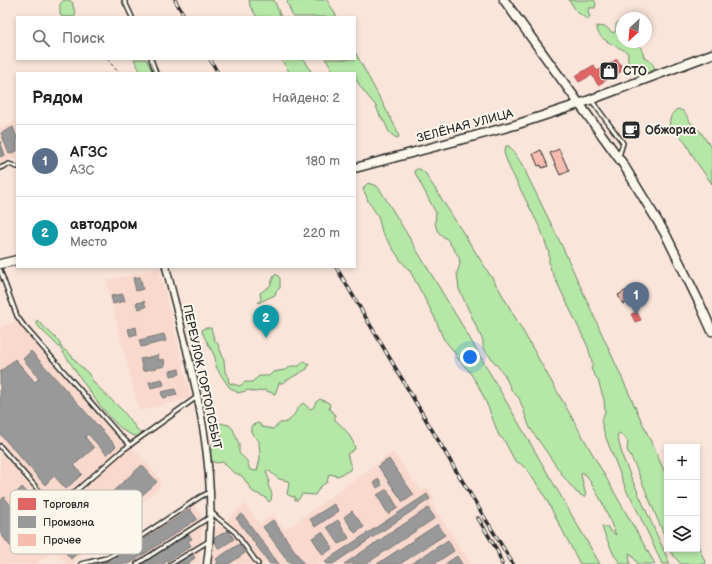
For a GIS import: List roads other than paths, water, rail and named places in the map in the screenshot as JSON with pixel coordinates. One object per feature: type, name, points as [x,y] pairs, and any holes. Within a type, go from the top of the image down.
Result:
[{"type":"street","points":[[504,0],[580,104],[646,201],[666,235],[712,331]]},
{"type":"street","name":"ЗЕЛЁНАЯ УЛИЦА","points":[[356,168],[514,125],[580,104],[712,54]]},
{"type":"street","points":[[0,264],[16,260]]},
{"type":"street","name":"ПЕРЕУЛОК ГОРТОПСБЫТ","points":[[166,268],[197,397],[207,447],[211,514],[207,563]]},
{"type":"lane","points":[[124,0],[132,16]]},
{"type":"lane","points":[[151,60],[156,72]]},
{"type":"lane","points":[[591,100],[623,143],[618,158]]},
{"type":"lane","points":[[0,168],[9,164],[16,166]]},
{"type":"lane","points":[[0,270],[17,316],[24,326],[116,432],[130,445]]},
{"type":"lane","points":[[77,490],[130,445],[197,397]]},
{"type":"lane","points":[[0,446],[38,490]]},
{"type":"lane","points":[[142,536],[210,492]]},
{"type":"lane","points":[[137,564],[211,514],[235,532],[258,564]]},
{"type":"lane","points":[[171,564],[209,541]]},
{"type":"lane","points":[[81,564],[106,558],[114,554]]},
{"type":"railway","points":[[175,0],[184,16]]},
{"type":"railway","points":[[211,60],[217,72]]},
{"type":"railway","points":[[337,268],[513,564]]},
{"type":"railway","points":[[478,518],[497,550],[502,564]]},
{"type":"place","name":"СТО","points":[[609,71]]},
{"type":"place","name":"Обжорка","points":[[631,130]]},
{"type":"place","name":"АГЗС","points":[[636,315]]},
{"type":"place","name":"автодром","points":[[266,338]]}]
